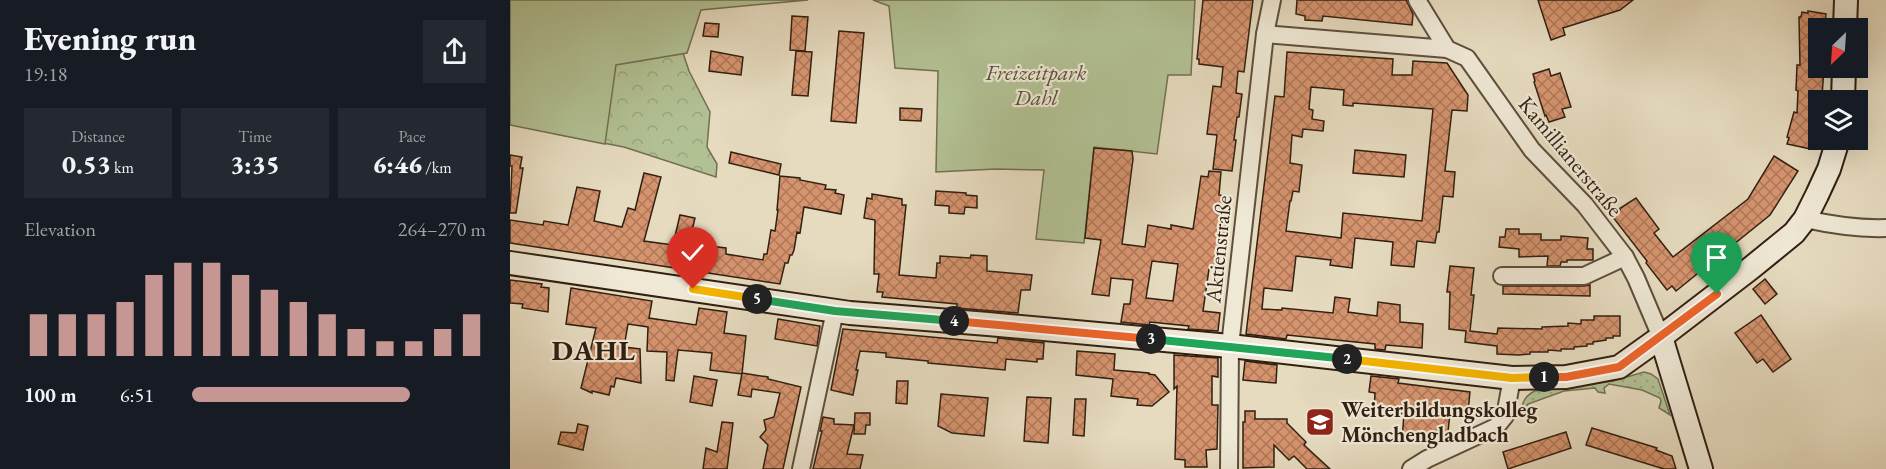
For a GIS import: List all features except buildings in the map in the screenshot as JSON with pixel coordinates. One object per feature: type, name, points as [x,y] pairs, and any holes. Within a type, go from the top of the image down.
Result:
[{"type":"street","name":"Aktienstraße","points":[[1229,469],[1230,346],[1265,34],[1272,0]]},
{"type":"street","name":"Kamillianerstraße","points":[[1417,0],[1447,49],[1467,58],[1532,150],[1585,205],[1625,257],[1661,337]]},
{"type":"street","points":[[1845,18],[1846,0]]},
{"type":"street","points":[[1265,34],[1447,49]]},
{"type":"street","points":[[510,262],[835,311],[1230,346],[1512,378],[1566,377],[1619,367],[1794,233],[1805,219],[1829,169],[1835,150]]},
{"type":"street","points":[[1805,219],[1866,229],[1886,228]]},
{"type":"street","points":[[1502,276],[1584,276],[1625,257]]},
{"type":"street","points":[[801,469],[835,311]]},
{"type":"street","points":[[1661,337],[1701,469]]},
{"type":"street","points":[[1411,469],[1427,459],[1496,427],[1505,416],[1512,378]]},
{"type":"green space","points":[[510,0],[808,0],[701,10],[687,53],[616,65],[605,144],[510,125]]},
{"type":"green space","name":"Freizeitpark Dahl","points":[[873,0],[1195,0],[1191,75],[1168,75],[1157,154],[1094,147],[1084,243],[1036,239],[1044,170],[996,169],[936,172],[938,71],[895,68],[889,6]]},
{"type":"green space","points":[[666,2],[689,71],[710,112],[707,147],[717,164],[716,177],[624,147],[556,134]]},
{"type":"green space","points":[[1644,372],[1658,379],[1670,415],[1659,408],[1660,398],[1642,390],[1609,384],[1604,388],[1605,393],[1598,392],[1595,388],[1564,391],[1528,404],[1526,409],[1521,410],[1525,399],[1535,391],[1613,381]]},
{"type":"place","name":"Weiterbildungskolleg Mönchengladbach","points":[[1320,422]]},
{"type":"district","name":"DAHL","points":[[594,350]]},
{"type":"route","points":[[693,289],[850,313],[1230,346],[1512,378],[1566,377],[1619,367],[1717,294]]}]
